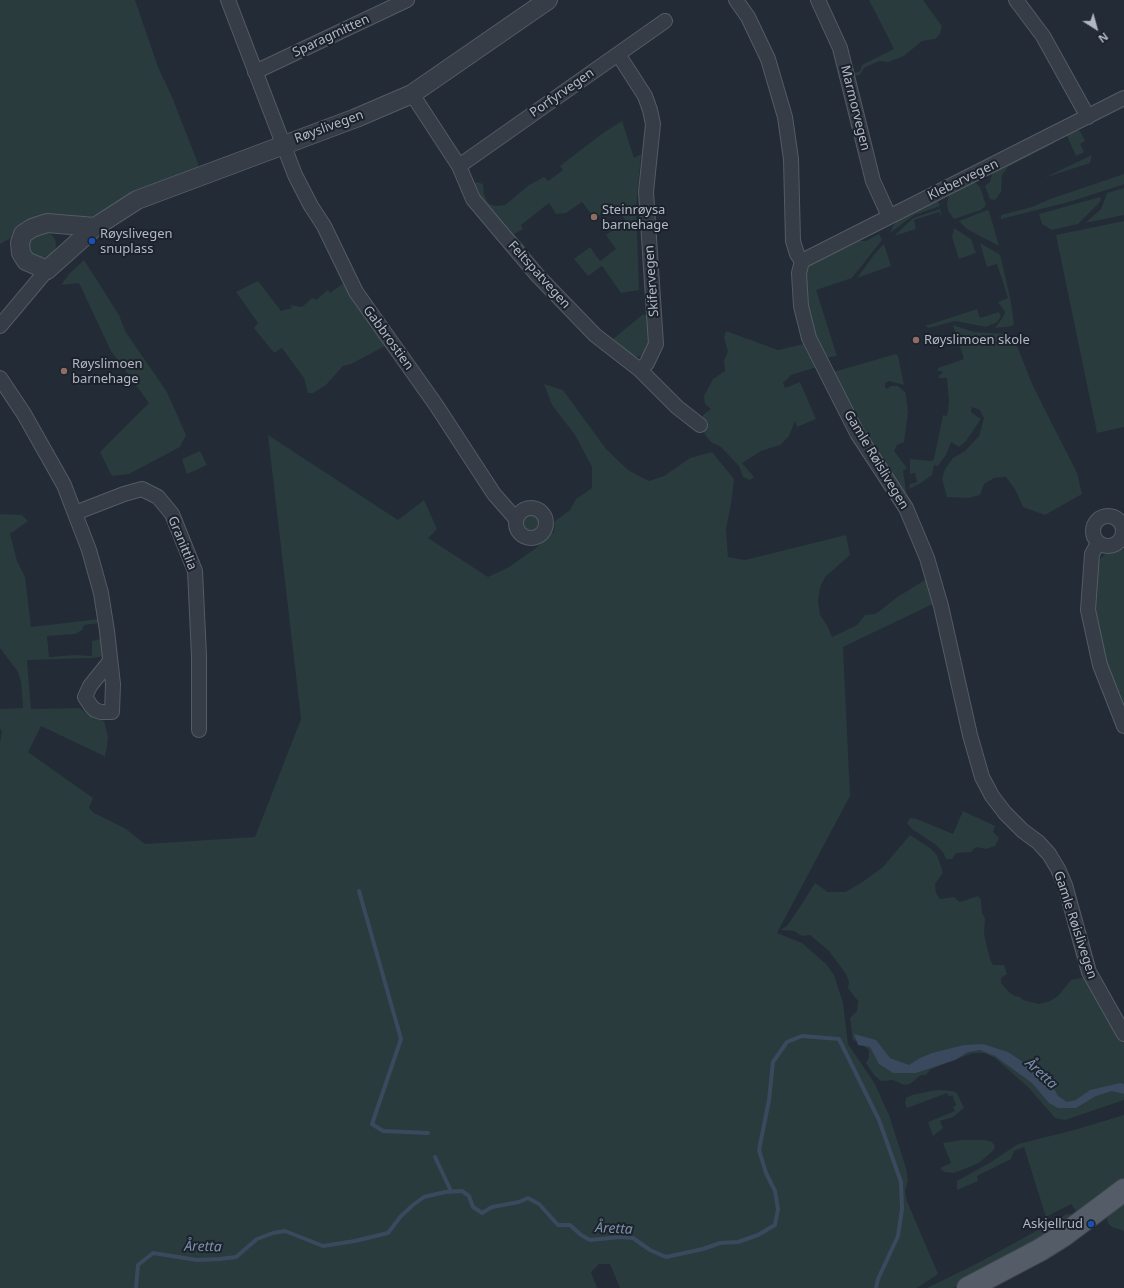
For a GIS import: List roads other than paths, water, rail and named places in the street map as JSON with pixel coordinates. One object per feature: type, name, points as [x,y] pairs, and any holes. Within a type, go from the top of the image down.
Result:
[{"type":"main road","points":[[968,1288],[1040,1250],[1064,1235],[1124,1190]]},
{"type":"street","points":[[228,0],[282,144]]},
{"type":"street","name":"Sparagmitten","points":[[255,72],[407,0]]},
{"type":"street","name":"Røyslivegen","points":[[47,270],[95,227],[137,200],[282,144],[356,118],[412,94],[548,0]]},
{"type":"street","points":[[736,0],[748,17],[766,53],[785,117],[791,159],[793,241],[797,254],[802,261]]},
{"type":"street","name":"Marmorvegen","points":[[818,0],[840,48],[873,180],[889,216]]},
{"type":"street","points":[[1016,0],[1043,36],[1088,117]]},
{"type":"street","name":"Porfyrvegen","points":[[459,166],[666,21]]},
{"type":"street","name":"Skifervegen","points":[[618,54],[644,96],[650,110],[653,124],[646,192],[656,344],[647,363],[640,370]]},
{"type":"street","name":"Feltspatvegen","points":[[412,94],[459,166],[473,199],[538,276],[595,335],[640,370],[677,407],[700,425]]},
{"type":"street","name":"Klebervegen","points":[[802,261],[1124,98]]},
{"type":"street","name":"Gabbrostien","points":[[282,144],[300,186],[324,226],[356,292],[436,405],[494,494],[516,519]]},
{"type":"street","points":[[0,326],[47,270],[26,261],[21,253],[20,244],[23,234],[32,228],[47,224],[95,227]]},
{"type":"street","name":"Gamle Røislivegen","points":[[802,261],[799,273],[801,306],[809,338],[857,433],[906,508],[927,558],[941,606],[970,735],[982,777],[992,796],[1005,813],[1023,831],[1038,842],[1049,854],[1058,869],[1065,885],[1089,972],[1124,1034]]},
{"type":"street","points":[[0,378],[24,414],[59,475],[75,513],[89,550],[101,593],[110,661]]},
{"type":"street","name":"Granittlia","points":[[75,513],[124,494],[142,489],[158,496],[172,514],[195,571],[199,656],[199,730]]},
{"type":"street","points":[[1098,543],[1092,554],[1088,610],[1100,665],[1124,726]]},
{"type":"water","points":[[854,1034],[876,1040],[890,1058],[909,1065],[932,1053],[964,1045],[983,1044],[1008,1052],[1023,1062],[1037,1076],[1051,1084],[1058,1096],[1067,1102],[1076,1100],[1090,1090],[1120,1083],[1124,1084],[1124,1094],[1112,1091],[1096,1096],[1076,1108],[1058,1108],[1049,1103],[1032,1083],[995,1056],[980,1050],[968,1052],[955,1060],[916,1073],[893,1073],[879,1064],[870,1047],[858,1045]]},
{"type":"waterway","points":[[359,891],[401,1039],[372,1124],[383,1131],[428,1133]]},
{"type":"waterway","name":"Åretta","points":[[136,1288],[138,1265],[153,1253],[197,1260],[236,1257],[257,1239],[273,1233],[285,1231],[323,1246],[355,1241],[388,1233],[401,1216],[424,1197],[445,1192],[462,1191],[469,1196],[473,1207],[482,1213],[492,1207],[519,1202],[528,1198],[539,1204],[558,1225],[570,1225],[581,1235],[590,1240],[620,1237],[633,1238],[650,1250],[666,1257],[703,1249],[720,1243],[738,1242],[758,1235],[775,1225],[778,1209],[775,1191],[766,1173],[759,1150],[769,1100],[773,1062],[787,1042],[802,1036],[839,1039],[879,1120],[901,1182],[902,1209],[898,1236],[878,1279],[876,1288]]},
{"type":"waterway","points":[[435,1157],[451,1191]]},
{"type":"place","name":"Steinrøysa barnehage","points":[[594,217]]},
{"type":"place","name":"Røyslivegen snuplass","points":[[92,241]]},
{"type":"place","name":"Røyslimoen skole","points":[[916,340]]},
{"type":"place","name":"Røyslimoen barnehage","points":[[64,371]]},
{"type":"place","name":"Askjellrud","points":[[1091,1224]]}]
